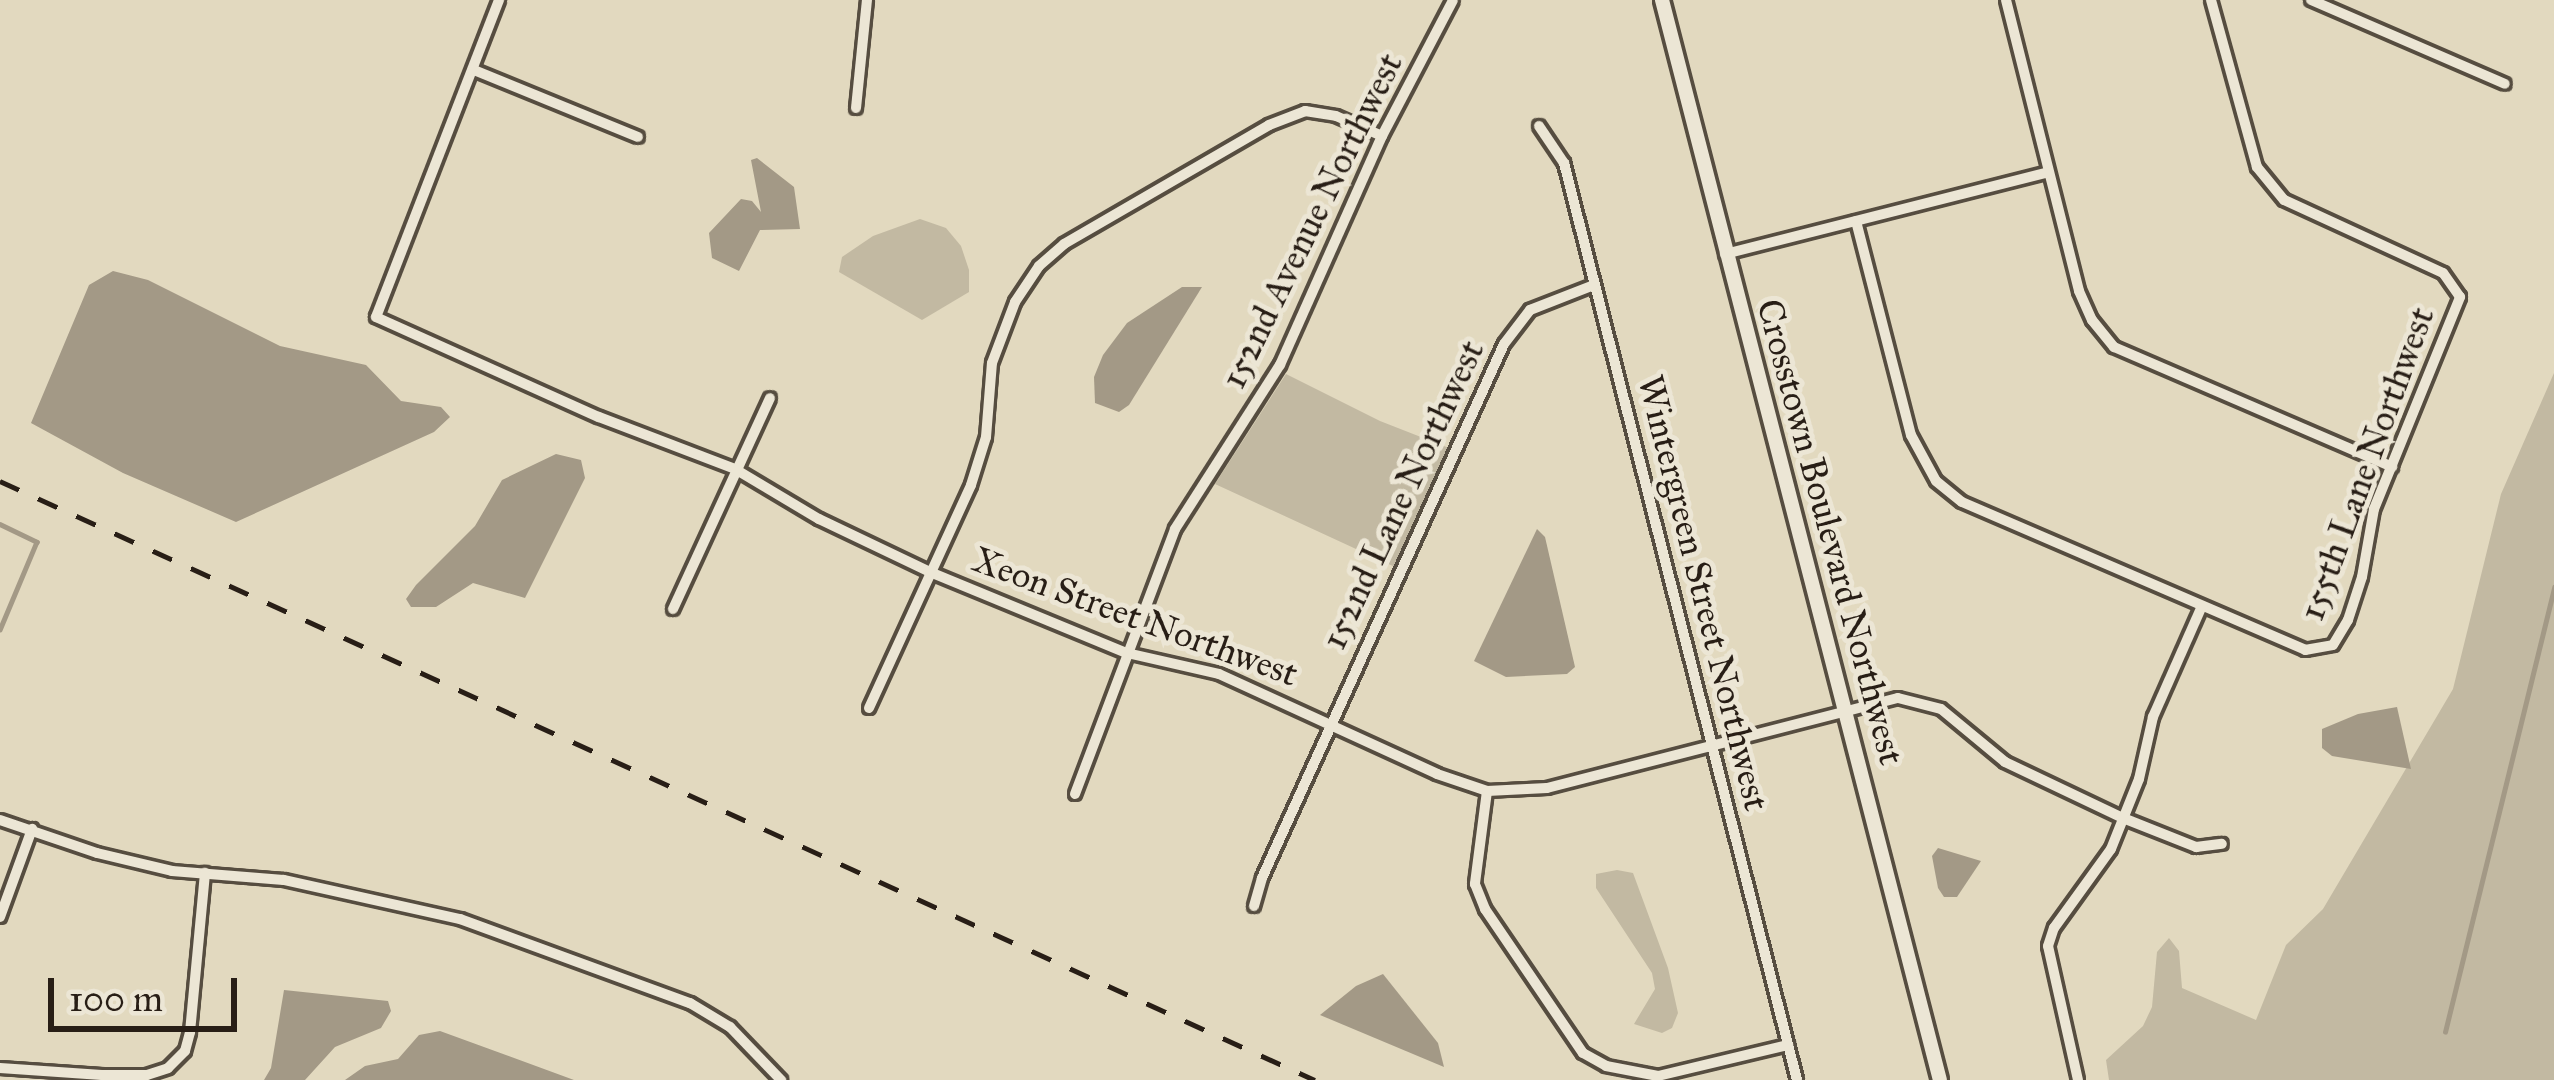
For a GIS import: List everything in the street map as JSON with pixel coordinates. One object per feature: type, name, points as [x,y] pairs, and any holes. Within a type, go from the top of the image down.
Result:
[{"type":"street","points":[[499,0],[474,70],[638,136]]},
{"type":"street","points":[[856,108],[867,0]]},
{"type":"street","name":"152nd Avenue Northwest","points":[[1075,794],[1113,705],[1127,653],[1175,529],[1280,365],[1382,136],[1453,0]]},
{"type":"street","name":"Crosstown Boulevard Northwest","points":[[1662,0],[1940,1080]]},
{"type":"street","points":[[2006,0],[2048,172],[2092,320],[2114,346],[2150,366],[2392,467]]},
{"type":"street","points":[[2212,2],[2228,0]]},
{"type":"street","points":[[2311,0],[2505,84]]},
{"type":"street","name":"155th Lane Northwest","points":[[2202,605],[2306,650],[2325,648],[2348,620],[2374,509],[2459,296],[2443,273],[2323,223],[2284,200],[2266,179],[2239,113],[2212,2]]},
{"type":"street","name":"Xeon Street Northwest","points":[[474,70],[376,317],[599,417],[735,469],[819,519],[930,572],[1127,653],[1219,674],[1486,791],[1531,791],[1710,748],[1883,699],[1924,701],[1955,718],[2005,762],[2196,847],[2222,844]]},
{"type":"street","points":[[869,708],[983,455],[992,363],[1003,332],[1039,266],[1064,244],[1269,125],[1305,111],[1336,116],[1382,136]]},
{"type":"street","name":"Wintergreen Street Northwest","points":[[1539,126],[1564,163],[1797,1080]]},
{"type":"street","points":[[1725,254],[2048,172]]},
{"type":"street","points":[[1856,221],[1911,435],[1936,481],[1962,502],[2202,605],[2152,717],[2139,779],[2099,872],[2054,928],[2048,946],[2078,1080]]},
{"type":"street","name":"152nd Lane Northwest","points":[[1254,906],[1330,726],[1510,334],[1531,310],[1594,285]]},
{"type":"street","points":[[673,609],[770,398]]},
{"type":"street","points":[[1486,791],[1475,884],[1485,909],[1583,1053],[1606,1066],[1658,1076],[1788,1045]]},
{"type":"street","points":[[0,820],[97,853],[356,894],[460,919],[690,1003],[730,1027],[781,1080]]},
{"type":"street","points":[[0,917],[32,829]]},
{"type":"street","points":[[0,1068],[147,1075],[168,1068],[185,1051],[190,1032],[205,873]]},
{"type":"shaded area","points":[[757,158],[794,187],[800,229],[760,230],[739,271],[712,258],[709,233],[741,199],[752,201],[761,212],[751,160]]},
{"type":"shaded area","points":[[920,219],[946,228],[961,246],[969,270],[969,292],[922,320],[839,272],[842,257],[873,236]]},
{"type":"shaded area","points":[[113,271],[148,280],[280,346],[366,365],[401,401],[441,407],[450,417],[434,432],[236,522],[123,473],[31,423],[89,285]]},
{"type":"shaded area","points":[[1182,287],[1202,287],[1129,405],[1119,412],[1095,403],[1094,377],[1103,355],[1127,323]]},
{"type":"shaded area","points":[[2554,373],[2554,1080],[2109,1080],[2106,1060],[2143,1026],[2152,1007],[2157,952],[2169,938],[2179,951],[2182,988],[2256,1020],[2286,945],[2323,909],[2453,689],[2501,494]]},
{"type":"shaded area","points":[[1286,374],[1380,421],[1449,448],[1395,567],[1215,484]]},
{"type":"shaded area","points":[[556,454],[581,460],[585,478],[525,598],[473,583],[436,607],[411,607],[406,599],[416,585],[475,526],[502,480]]},
{"type":"shaded area","points":[[1537,529],[1545,537],[1575,667],[1567,674],[1506,677],[1474,661]]},
{"type":"shaded area","points":[[2397,707],[2411,769],[2332,756],[2322,748],[2322,729],[2358,714]]},
{"type":"shaded area","points":[[1938,848],[1981,861],[1957,897],[1944,897],[1938,888],[1932,856]]},
{"type":"shaded area","points":[[1633,873],[1668,968],[1678,1013],[1672,1028],[1662,1033],[1634,1024],[1655,989],[1652,973],[1596,888],[1596,874]]},
{"type":"shaded area","points":[[1383,974],[1438,1043],[1444,1067],[1320,1015],[1356,986]]},
{"type":"shaded area","points":[[284,990],[388,1001],[391,1011],[381,1028],[335,1047],[305,1080],[264,1080],[271,1068]]},
{"type":"shaded area","points":[[440,1031],[574,1080],[345,1080],[365,1066],[398,1059],[419,1035]]},
{"type":"waterway","points":[[0,524],[37,542],[0,630]]},
{"type":"waterway","points":[[2445,1032],[2554,587]]},
{"type":"railway","points":[[0,481],[1315,1080]]}]
